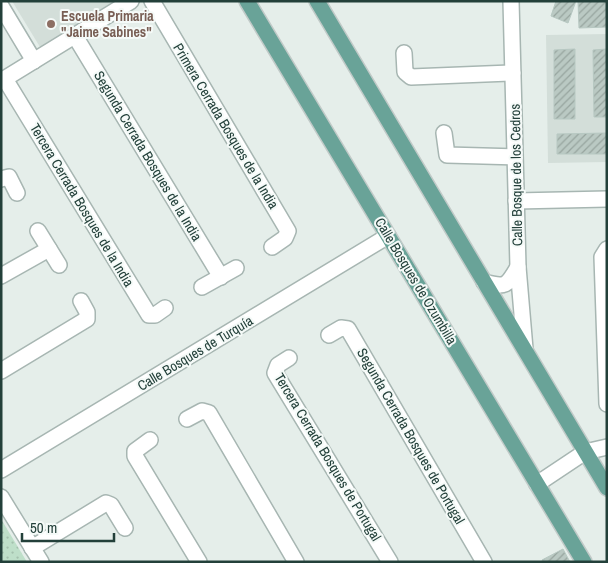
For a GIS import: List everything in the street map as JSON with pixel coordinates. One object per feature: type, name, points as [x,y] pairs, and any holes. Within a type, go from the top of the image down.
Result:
[{"type":"main road","name":"Calle Bosques de Ozumbilla","points":[[246,1],[584,562]]},
{"type":"main road","points":[[317,1],[484,282],[526,349],[607,488]]},
{"type":"street","points":[[3,80],[132,1]]},
{"type":"street","name":"Primera Cerrada Bosques de la India","points":[[152,1],[288,230],[285,238],[272,247]]},
{"type":"street","name":"Calle Bosque de los Cedros","points":[[511,1],[518,268],[526,349]]},
{"type":"street","points":[[1,6],[34,61]]},
{"type":"street","name":"Segunda Cerrada Bosques de la India","points":[[74,36],[221,277]]},
{"type":"street","points":[[404,52],[404,72],[411,77],[513,73]]},
{"type":"street","name":"Tercera Cerrada Bosques de la India","points":[[3,80],[149,315],[154,315],[165,308]]},
{"type":"street","points":[[444,133],[448,155],[515,157]]},
{"type":"street","points":[[1,179],[9,177],[17,194]]},
{"type":"street","points":[[516,202],[607,199]]},
{"type":"street","points":[[38,231],[59,266]]},
{"type":"street","name":"Calle Bosques de Turquía","points":[[1,470],[388,236]]},
{"type":"street","points":[[1,276],[49,248]]},
{"type":"street","points":[[607,249],[602,257],[607,404]]},
{"type":"street","points":[[202,287],[236,268]]},
{"type":"street","points":[[484,282],[500,286],[505,285],[518,268]]},
{"type":"street","points":[[1,371],[87,319],[88,312],[81,301]]},
{"type":"street","name":"Segunda Cerrada Bosques de Portugal","points":[[329,335],[341,328],[348,329],[484,562]]},
{"type":"street","name":"Tercera Cerrada Bosques de Portugal","points":[[289,358],[278,364],[275,373],[390,562]]},
{"type":"street","points":[[187,419],[202,411],[209,413],[296,562]]},
{"type":"street","points":[[150,440],[135,451],[135,456],[199,562]]},
{"type":"street","points":[[537,484],[585,452],[607,447]]},
{"type":"street","points":[[1,497],[40,562]]},
{"type":"street","points":[[32,548],[106,503],[111,505],[125,528]]},
{"type":"shaded area","name":"Escuela Primaria \"Jaime Sabines\"","points":[[12,1],[114,1],[40,47]]},
{"type":"shaded area","points":[[607,34],[607,162],[548,163],[546,35]]},
{"type":"green space","points":[[1,519],[27,562],[1,562]]},
{"type":"building","points":[[556,1],[576,1],[568,23],[551,16]]},
{"type":"building","points":[[578,1],[607,1],[607,27],[579,28]]},
{"type":"building","points":[[575,49],[575,119],[554,119],[554,50]]},
{"type":"building","points":[[607,49],[607,117],[594,117],[593,50]]},
{"type":"building","points":[[607,133],[607,154],[557,154],[557,134]]},
{"type":"building","points":[[563,549],[570,562],[543,562],[542,560]]},
{"type":"place","name":"Escuela Primaria \"Jaime Sabines\"","points":[[51,24]]}]
